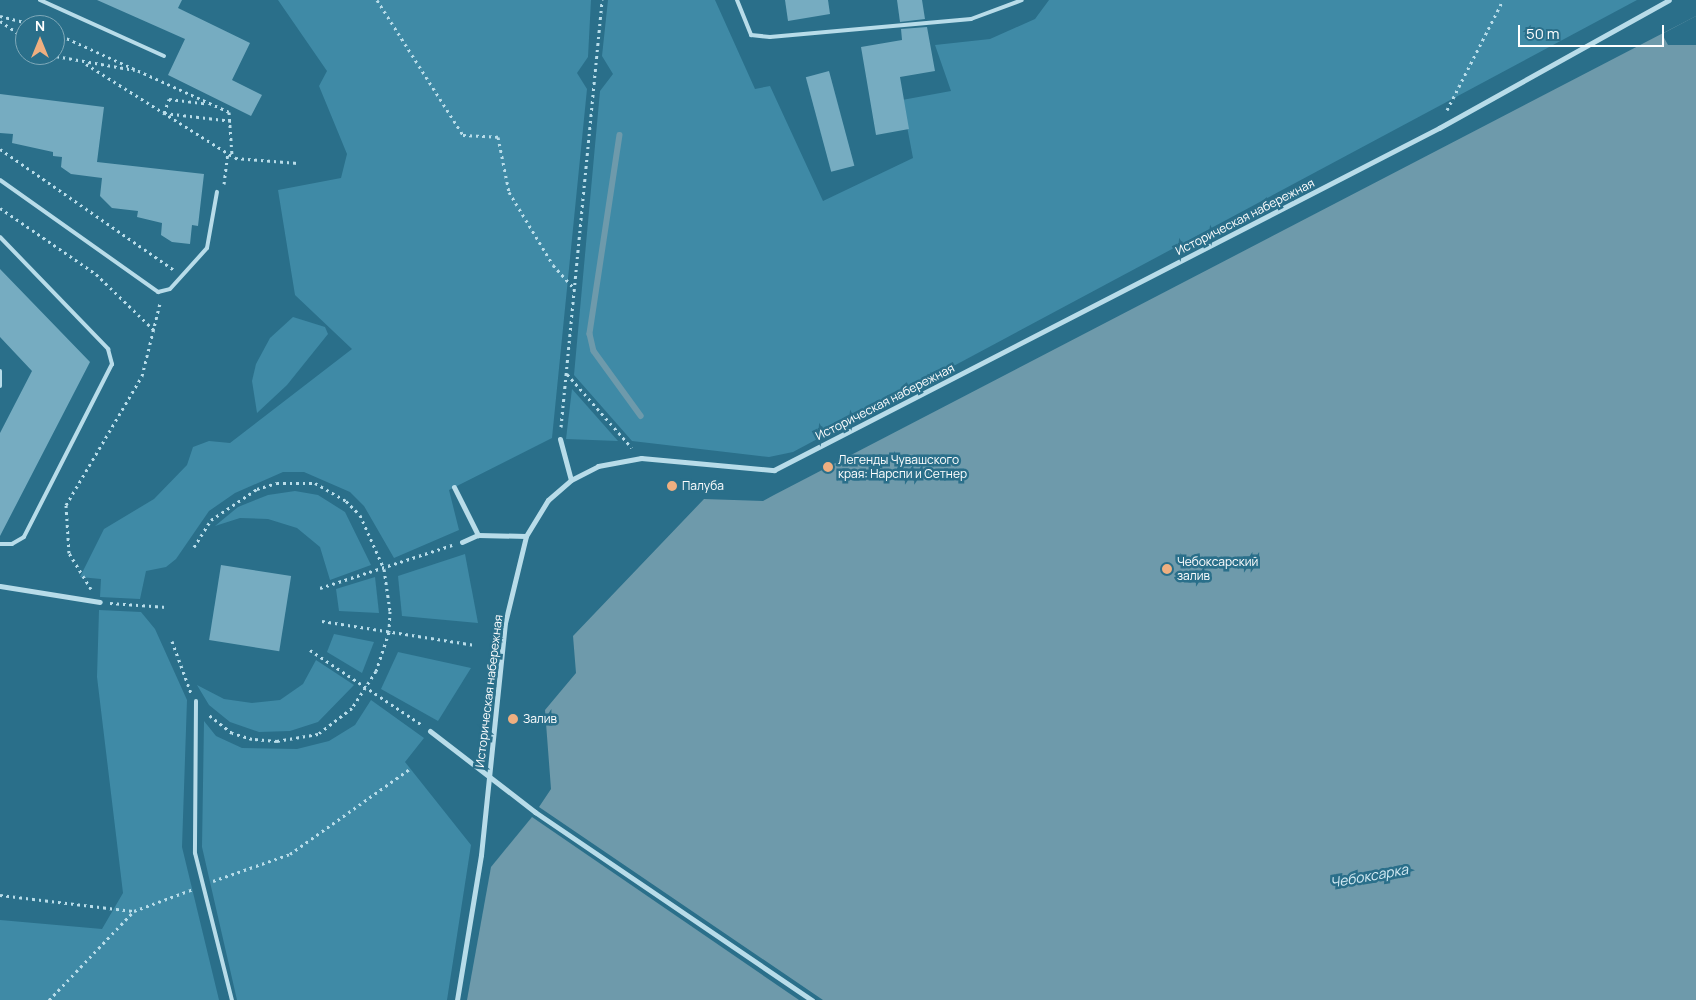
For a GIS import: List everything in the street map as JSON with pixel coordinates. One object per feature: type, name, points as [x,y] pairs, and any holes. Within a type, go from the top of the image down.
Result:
[{"type":"street","name":"Историческая набережная","points":[[457,1000],[489,774],[505,623],[526,536],[548,500],[571,480],[598,466],[641,458],[774,470],[1439,128],[1669,0]]},
{"type":"street","points":[[560,439],[571,480]]},
{"type":"street","points":[[454,488],[478,535]]},
{"type":"street","points":[[462,542],[478,535],[526,536]]},
{"type":"street","points":[[0,586],[100,602]]},
{"type":"street","points":[[430,731],[489,774],[535,812],[812,1000]]},
{"type":"lane","points":[[40,0],[164,56]]},
{"type":"lane","points":[[737,0],[751,35],[770,37],[971,19],[1022,0]]},
{"type":"lane","points":[[0,180],[149,288],[162,292],[182,276],[210,241],[217,192]]},
{"type":"lane","points":[[0,237],[108,349],[112,364],[24,537],[12,544],[0,544]]},
{"type":"lane","points":[[0,371],[0,386]]},
{"type":"lane","points":[[196,701],[192,824],[203,884],[232,1000]]},
{"type":"path","points":[[377,0],[427,73],[454,124],[463,134],[498,138],[509,192],[553,265],[574,288]]},
{"type":"path","points":[[560,439],[602,0]]},
{"type":"path","points":[[1439,128],[1477,44],[1502,0]]},
{"type":"path","points":[[0,16],[15,20]]},
{"type":"path","points":[[0,21],[15,31]]},
{"type":"path","points":[[65,38],[229,112],[233,121],[232,156]]},
{"type":"path","points":[[65,59],[86,64],[138,71]]},
{"type":"path","points":[[86,64],[232,156],[298,163]]},
{"type":"path","points":[[162,113],[169,99],[213,104]]},
{"type":"path","points":[[162,113],[233,121]]},
{"type":"path","points":[[0,149],[182,276]]},
{"type":"path","points":[[224,187],[228,152]]},
{"type":"path","points":[[0,208],[96,274],[155,331]]},
{"type":"path","points":[[162,292],[155,331],[142,376],[66,505],[69,553],[100,602],[166,607]]},
{"type":"path","points":[[566,373],[641,458]]},
{"type":"path","points":[[172,641],[182,677],[196,701],[232,733],[252,739],[292,740],[336,723],[367,687],[389,632],[384,570],[374,541],[353,508],[331,490],[300,481],[257,489],[230,503],[211,520],[194,547]]},
{"type":"path","points":[[320,588],[384,570],[462,542]]},
{"type":"path","points":[[322,621],[475,645]]},
{"type":"path","points":[[310,650],[430,731]]},
{"type":"path","points":[[49,1000],[134,911],[203,884],[290,854],[411,768]]},
{"type":"path","points":[[0,895],[134,911]]},
{"type":"shaded area","points":[[278,0],[591,0],[588,57],[577,73],[587,89],[552,438],[449,490],[459,530],[394,558],[364,506],[350,492],[304,472],[283,472],[235,493],[209,511],[176,559],[166,567],[146,571],[140,599],[100,597],[101,579],[80,577],[104,529],[154,499],[187,465],[193,447],[209,441],[230,443],[352,349],[295,295],[278,190],[341,178],[347,154],[319,86],[327,71]]},
{"type":"shaded area","points":[[608,0],[715,0],[755,89],[770,86],[823,201],[913,158],[902,100],[951,91],[935,45],[990,39],[1035,19],[1049,0],[1637,0],[793,452],[769,457],[632,441],[574,375],[600,91],[613,74],[602,56]]},
{"type":"shaded area","points":[[293,317],[325,327],[328,334],[287,385],[257,413],[252,381],[256,364],[270,338]]},
{"type":"shaded area","points":[[572,389],[618,441],[566,439]]},
{"type":"shaded area","points":[[295,491],[318,495],[345,512],[371,565],[330,580],[320,547],[297,528],[268,519],[240,518],[215,526],[238,507],[268,495]]},
{"type":"shaded area","points":[[465,554],[478,623],[402,616],[398,576]]},
{"type":"shaded area","points":[[375,577],[379,613],[339,611],[336,589]]},
{"type":"shaded area","points":[[99,610],[141,612],[155,629],[187,700],[182,847],[219,1000],[0,1000],[0,920],[102,929],[123,893],[97,677]]},
{"type":"shaded area","points":[[334,634],[374,642],[362,673],[327,652]]},
{"type":"shaded area","points":[[398,652],[471,668],[438,721],[381,689]]},
{"type":"shaded area","points":[[316,660],[354,685],[318,722],[290,731],[259,732],[230,722],[209,705],[197,685],[224,699],[252,703],[280,700],[303,684]]},
{"type":"shaded area","points":[[371,700],[424,738],[405,762],[471,845],[447,1000],[237,1000],[202,847],[204,721],[216,736],[242,748],[297,749],[329,741],[355,725]]},
{"type":"water","name":"Чебоксарский залив","points":[[1696,16],[1696,1000],[823,1000],[539,807],[551,789],[545,710],[576,673],[573,636],[704,499],[763,501]]},
{"type":"water","points":[[532,817],[799,1000],[467,1000],[491,867]]},
{"type":"pier","points":[[1696,16],[1696,45],[1668,45],[1662,34]]},
{"type":"building","points":[[97,0],[182,0],[178,8],[250,43],[232,80],[262,95],[251,116],[168,75],[185,39]]},
{"type":"building","points":[[785,0],[828,0],[830,14],[788,21]]},
{"type":"building","points":[[897,0],[922,0],[925,19],[900,22]]},
{"type":"building","points":[[927,27],[935,71],[900,77],[909,129],[876,135],[861,47],[902,40],[901,29]]},
{"type":"building","points":[[829,71],[854,166],[831,172],[806,77]]},
{"type":"building","points":[[0,94],[104,107],[97,162],[204,174],[198,226],[192,225],[190,244],[172,242],[161,235],[162,223],[137,217],[138,211],[112,208],[100,196],[102,178],[71,174],[61,167],[62,157],[53,156],[53,152],[12,143],[13,134],[0,133]]},
{"type":"building","points":[[0,269],[90,362],[0,536],[0,433],[32,371],[0,337]]},
{"type":"building","points":[[221,565],[291,576],[279,651],[209,640]]},
{"type":"waterway","points":[[620,135],[590,334],[594,351],[641,416]]},
{"type":"place","name":"Легенды Чувашского края: Нарспи и Сетнер","points":[[828,467]]},
{"type":"place","name":"Палуба","points":[[672,486]]},
{"type":"place","name":"Чебоксарский залив","points":[[1167,569]]},
{"type":"place","name":"Залив","points":[[513,719]]},
{"type":"water label","name":"Чебоксарка","points":[[1369,876]]}]
